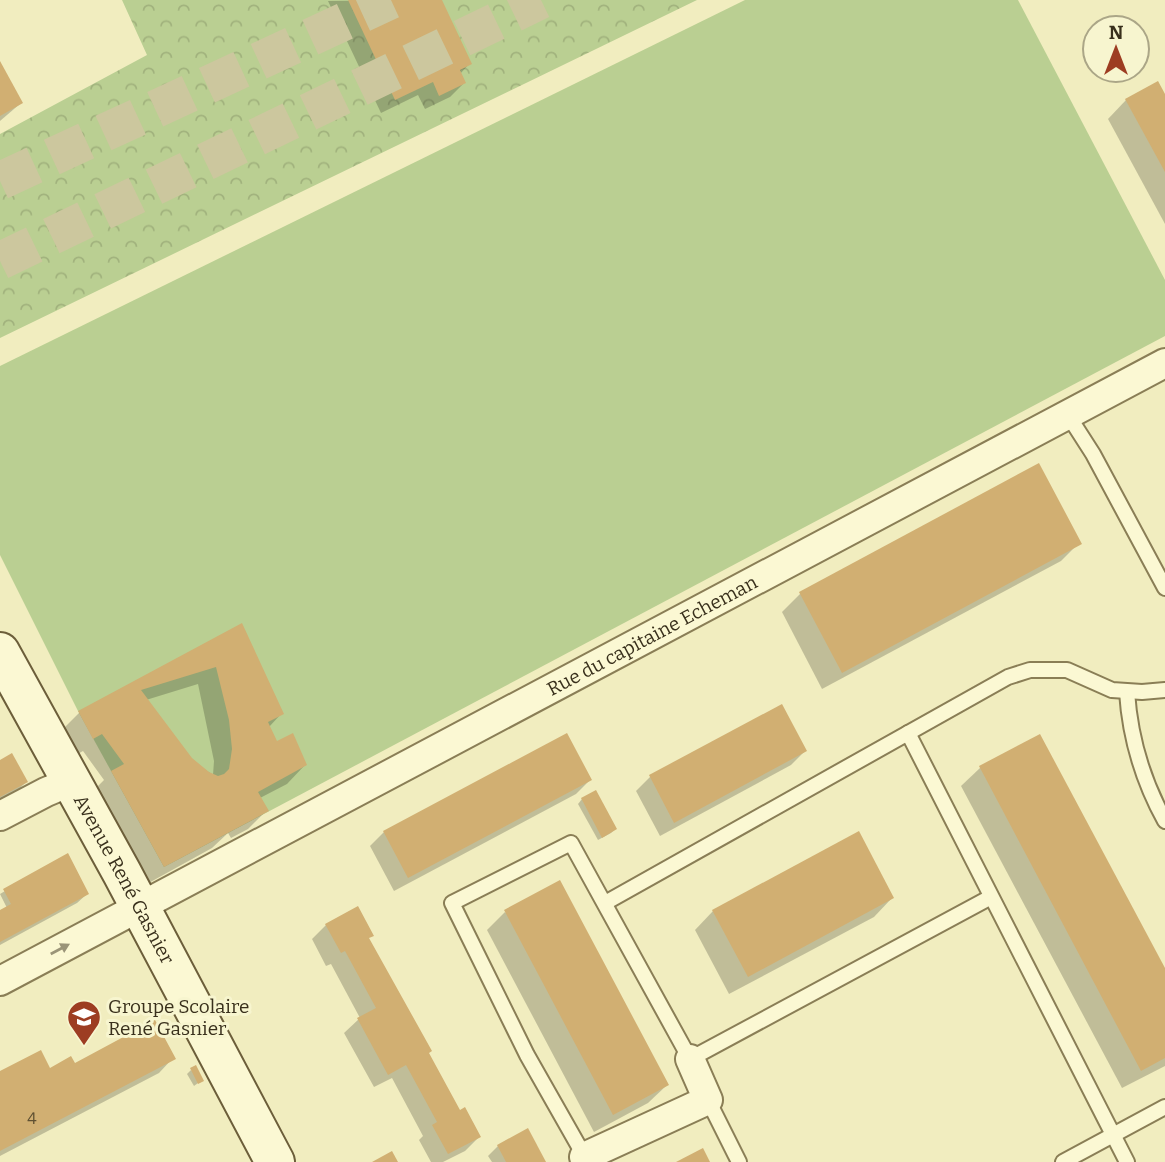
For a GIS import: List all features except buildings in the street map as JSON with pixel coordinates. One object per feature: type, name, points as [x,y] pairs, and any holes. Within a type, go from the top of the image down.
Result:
[{"type":"main road","name":"Avenue René Gasnier","points":[[0,652],[140,906],[275,1162]]},
{"type":"street","name":"Rue du capitaine Echeman","points":[[0,981],[1165,363]]},
{"type":"street","name":"Avenue René Gasnier","points":[[0,816],[72,781]]},
{"type":"street","points":[[586,1159],[708,1100],[690,1059]]},
{"type":"lane","points":[[1068,415],[1093,454],[1165,588]]},
{"type":"lane","points":[[605,903],[1008,677],[1030,670],[1067,670],[1112,690],[1165,690]]},
{"type":"lane","points":[[1128,692],[1129,722],[1141,766],[1152,797],[1165,821]]},
{"type":"lane","points":[[908,733],[1127,1162]]},
{"type":"lane","points":[[586,1159],[527,1055],[452,903],[571,843],[690,1059],[991,897]]},
{"type":"lane","points":[[708,1100],[739,1162]]},
{"type":"lane","points":[[1062,1162],[1165,1107]]},
{"type":"green space","points":[[122,0],[697,0],[0,338],[0,134],[147,55]]},
{"type":"green space","points":[[745,0],[1018,0],[1165,280],[1165,336],[164,867],[78,711],[0,555],[0,366]]},
{"type":"tunnel","points":[[0,181],[391,0]]},
{"type":"tunnel","points":[[0,261],[541,0]]},
{"type":"place","name":"Groupe Scolaire René Gasnier","points":[[84,1047]]}]
